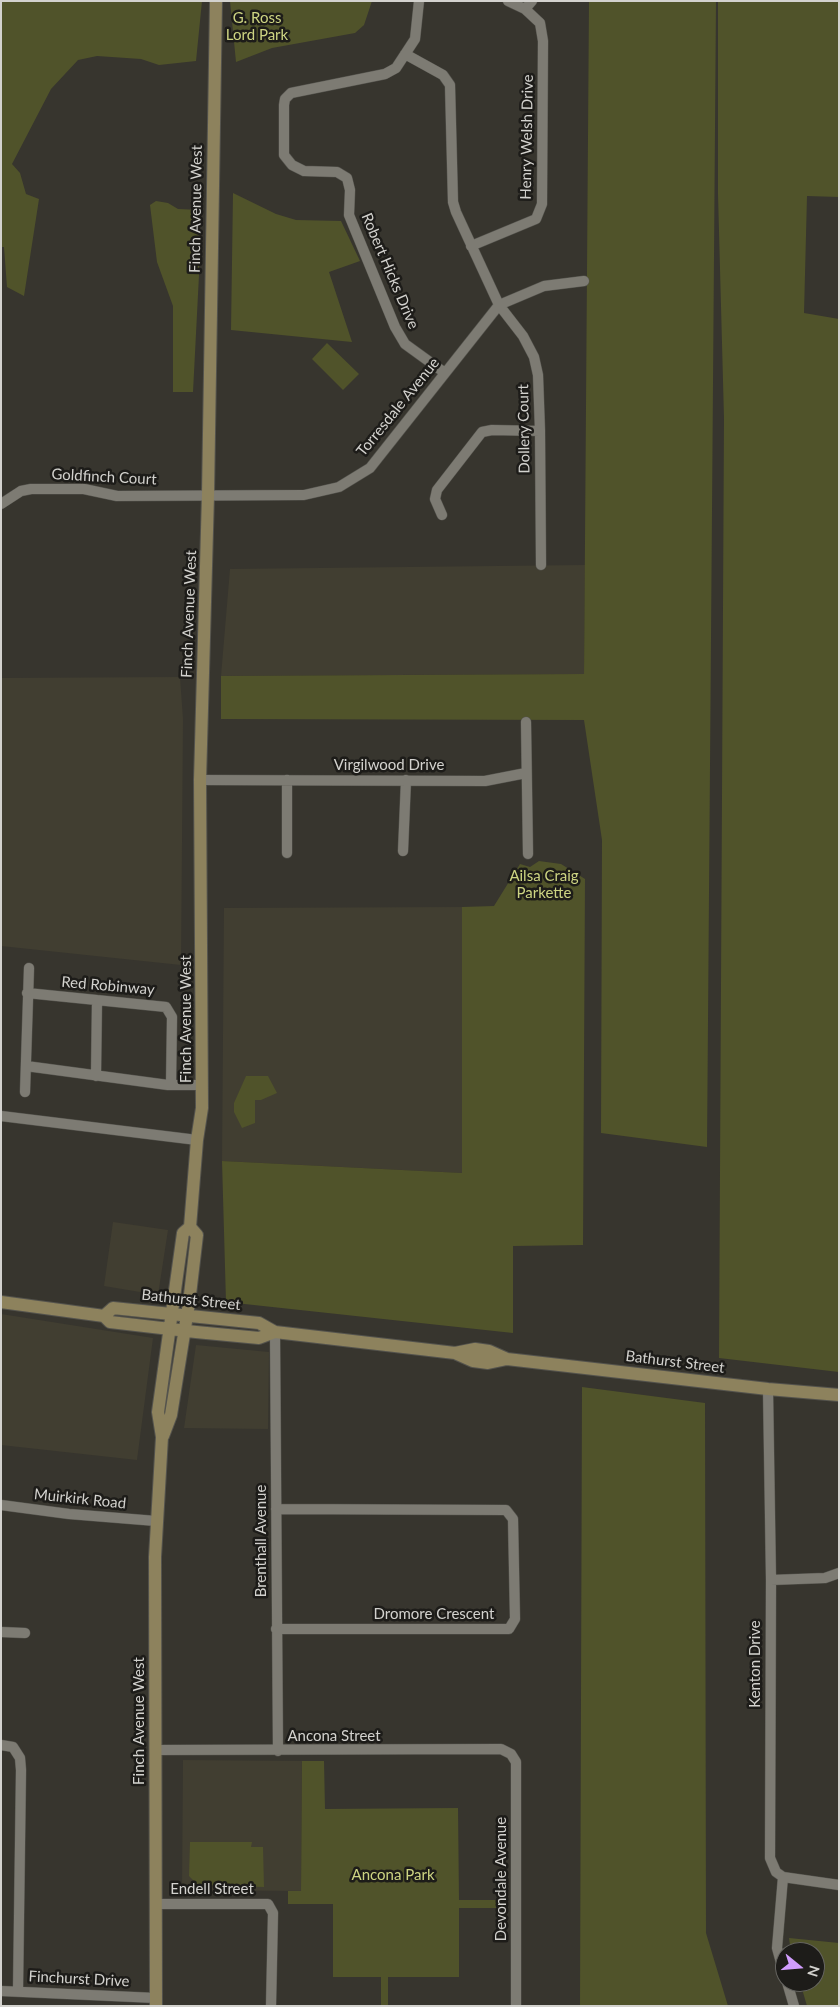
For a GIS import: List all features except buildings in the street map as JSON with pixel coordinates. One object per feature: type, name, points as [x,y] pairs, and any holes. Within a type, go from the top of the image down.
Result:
[{"type":"main road","name":"Finch Avenue West","points":[[156,2002],[156,1521],[162,1437],[158,1412],[183,1233],[190,1227],[197,1140],[202,1108],[200,780],[208,495],[216,1]]},
{"type":"main road","name":"Finch Avenue West","points":[[162,1437],[171,1415],[197,1235],[190,1227]]},
{"type":"main road","name":"Bathurst Street","points":[[1,1302],[104,1316],[110,1322],[183,1331],[259,1338],[275,1332]]},
{"type":"main road","name":"Bathurst Street","points":[[104,1316],[113,1308],[171,1314],[259,1324],[275,1332],[455,1352],[475,1349],[485,1350],[507,1359],[768,1389],[839,1395]]},
{"type":"street","name":"Robert Hicks Drive","points":[[419,1],[415,38],[396,68],[385,74],[291,92],[285,99],[284,105],[284,155],[292,165],[304,171],[337,172],[347,178],[350,190],[349,215],[395,327],[405,344],[445,373]]},
{"type":"street","name":"Henry Welsh Drive","points":[[471,246],[536,219],[542,204],[542,41],[540,24],[528,5],[508,1]]},
{"type":"street","name":"Dollery Court","points":[[405,54],[443,75],[450,84],[453,202],[471,246],[499,305],[523,336],[534,357],[538,374],[540,431],[541,565]]},
{"type":"street","name":"Torresdale Avenue","points":[[208,495],[304,495],[339,486],[370,468],[499,305],[544,286],[584,281]]},
{"type":"street","points":[[442,515],[435,499],[436,490],[482,432],[492,430],[540,431]]},
{"type":"street","name":"Goldfinch Court","points":[[1,504],[20,491],[31,489],[84,489],[112,496],[208,495]]},
{"type":"street","points":[[526,722],[528,854]]},
{"type":"street","name":"Virgilwood Drive","points":[[200,780],[485,781],[526,773]]},
{"type":"street","points":[[287,780],[287,853]]},
{"type":"street","points":[[403,851],[406,780]]},
{"type":"street","points":[[25,1092],[29,968]]},
{"type":"street","name":"Red Robinway","points":[[27,993],[163,1006],[170,1010],[172,1017],[170,1085]]},
{"type":"street","points":[[96,1076],[97,1000]]},
{"type":"street","points":[[26,1066],[170,1085],[202,1085]]},
{"type":"street","points":[[1,1116],[197,1140]]},
{"type":"street","name":"Brenthall Avenue","points":[[275,1332],[278,1751]]},
{"type":"street","name":"Kenton Drive","points":[[768,1389],[771,1580],[770,1858],[776,1872],[783,1877]]},
{"type":"street","name":"Muirkirk Road","points":[[1,1506],[156,1521]]},
{"type":"street","name":"Dromore Crescent","points":[[276,1509],[506,1510],[513,1519],[515,1619],[509,1629],[276,1629]]},
{"type":"street","points":[[771,1580],[825,1578],[839,1574]]},
{"type":"street","points":[[1,1632],[26,1632]]},
{"type":"street","points":[[1,1745],[13,1747],[20,1758],[21,1770],[18,1992]]},
{"type":"street","name":"Ancona Street","points":[[155,1750],[501,1750],[511,1754]]},
{"type":"street","name":"Devondale Avenue","points":[[511,1754],[516,1762],[516,2006]]},
{"type":"street","points":[[778,1942],[783,1877],[839,1885]]},
{"type":"street","name":"Endell Street","points":[[156,1904],[268,1904],[273,1913],[271,2006]]},
{"type":"street","name":"Finchurst Drive","points":[[1,1991],[156,2002]]},
{"type":"street","points":[[790,1992],[794,2006]]},
{"type":"shaded area","points":[[585,565],[584,674],[221,676],[230,569]]},
{"type":"shaded area","points":[[180,677],[183,719],[181,965],[1,946],[1,678]]},
{"type":"shaded area","points":[[462,907],[462,1173],[222,1161],[224,908]]},
{"type":"shaded area","points":[[113,1222],[168,1230],[158,1295],[104,1286]]},
{"type":"shaded area","points":[[1,1314],[153,1338],[137,1460],[1,1445]]},
{"type":"shaded area","points":[[196,1345],[269,1352],[268,1429],[184,1428]]},
{"type":"shaded area","points":[[183,1760],[302,1761],[301,1891],[182,1890]]},
{"type":"green space","points":[[1,1],[202,1],[196,61],[159,65],[141,59],[97,56],[78,60],[51,89],[12,164],[20,173],[26,194],[39,199],[24,296],[7,287],[4,247],[1,247]]},
{"type":"green space","name":"G. Ross Lord Park","points":[[230,1],[372,1],[364,25],[355,33],[272,48],[236,62]]},
{"type":"green space","points":[[589,1],[716,1],[707,1147],[601,1133],[602,840],[584,720],[221,719],[221,676],[584,674]]},
{"type":"green space","points":[[718,1],[839,1],[839,197],[807,196],[804,313],[839,319],[839,1372],[719,1358],[724,418],[718,194]]},
{"type":"green space","points":[[233,193],[276,214],[296,220],[341,221],[360,261],[329,272],[352,342],[231,330]]},
{"type":"green space","points":[[156,201],[168,203],[178,209],[200,210],[193,392],[173,392],[173,306],[157,262],[150,205]]},
{"type":"green space","points":[[327,343],[359,374],[343,390],[312,359]]},
{"type":"green space","name":"Ailsa Craig Parkette","points":[[539,861],[561,864],[585,879],[583,1245],[513,1246],[513,1333],[226,1302],[222,1161],[462,1173],[462,907],[494,906],[520,864],[530,867]]},
{"type":"green space","points":[[246,1076],[268,1076],[277,1093],[261,1100],[255,1100],[255,1123],[242,1128],[234,1112],[234,1103]]},
{"type":"green space","points":[[582,1387],[705,1403],[706,1933],[728,2006],[580,2006]]},
{"type":"green space","name":"Ancona Park","points":[[302,1761],[324,1761],[325,1809],[458,1808],[459,1900],[506,1900],[506,1908],[459,1908],[459,1977],[388,1977],[388,2006],[381,2006],[381,1977],[333,1977],[333,1904],[288,1904],[288,1891],[301,1891]]},
{"type":"green space","points":[[190,1842],[252,1842],[251,1847],[263,1847],[264,1887],[198,1885],[189,1876]]},
{"type":"green space","points":[[789,1938],[839,1943],[839,2006],[807,2006],[803,1992],[825,1992],[825,1942],[790,1942]]}]
